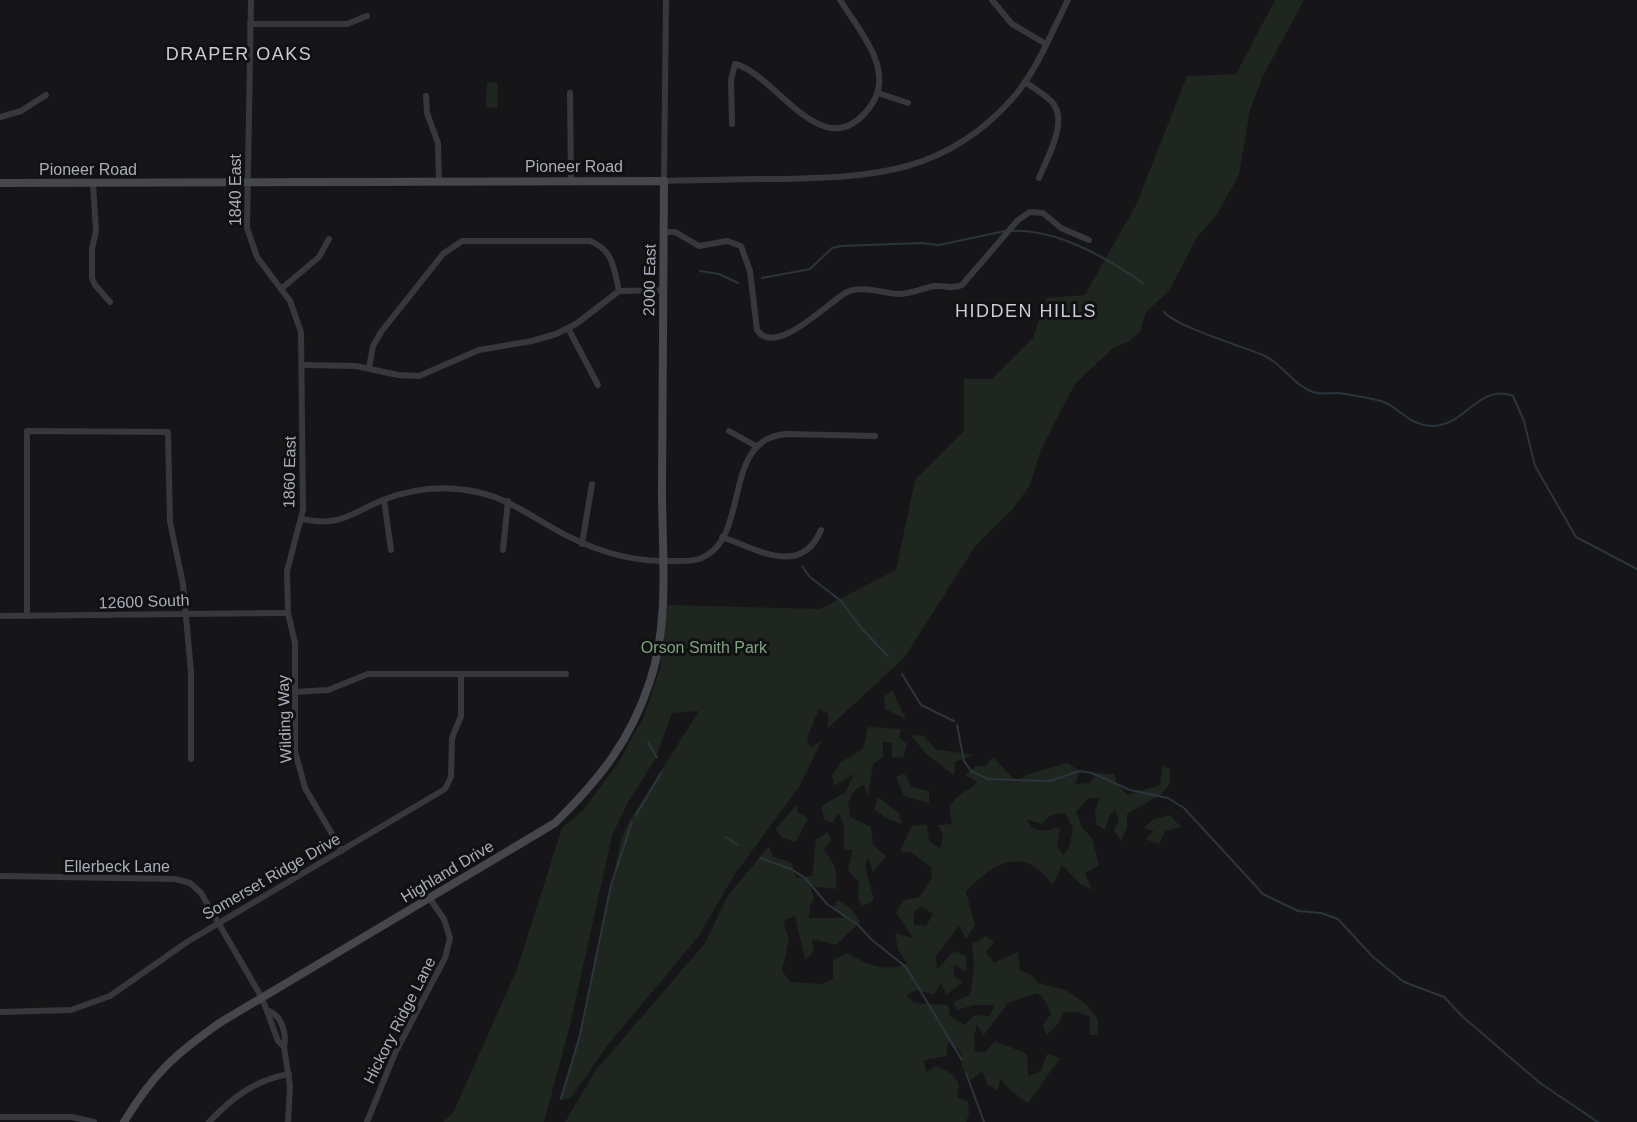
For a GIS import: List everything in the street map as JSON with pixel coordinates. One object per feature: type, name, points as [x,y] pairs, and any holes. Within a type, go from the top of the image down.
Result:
[{"type":"street","name":"1840 East","points":[[251,0],[246,213],[251,243],[264,268],[281,289],[297,316],[301,332],[303,366]]},
{"type":"street","name":"2000 East","points":[[662,561],[666,0]]},
{"type":"street","points":[[732,124],[732,74],[735,64],[750,70],[802,116],[822,126],[838,127],[855,120],[869,108],[878,93],[880,78],[877,63],[840,0]]},
{"type":"street","points":[[992,0],[1012,24],[1046,44]]},
{"type":"street","name":"Pioneer Road","points":[[0,183],[664,181],[853,178],[894,171],[946,151],[974,133],[1001,110],[1025,82],[1068,0]]},
{"type":"street","points":[[250,24],[347,24],[366,16]]},
{"type":"street","points":[[1025,82],[1052,102],[1058,114],[1057,129],[1040,178]]},
{"type":"street","points":[[570,93],[571,181]]},
{"type":"street","points":[[878,93],[908,103]]},
{"type":"street","points":[[0,117],[21,111],[46,95]]},
{"type":"street","points":[[426,96],[427,113],[438,143],[439,182]]},
{"type":"street","points":[[93,184],[96,231],[92,249],[92,278],[94,285],[110,302]]},
{"type":"street","points":[[664,232],[675,232],[699,246],[727,241],[741,246],[750,271],[757,330],[763,336],[772,338],[807,322],[851,291],[905,294],[936,286],[958,287],[969,279],[1026,214],[1039,212],[1061,228],[1089,240]]},
{"type":"street","points":[[281,289],[320,257],[329,239]]},
{"type":"street","points":[[369,368],[373,346],[381,332],[443,254],[462,241],[590,241],[602,247],[611,258],[619,291]]},
{"type":"street","points":[[303,366],[369,368],[398,375],[419,376],[479,350],[532,341],[568,328],[619,291],[664,290]]},
{"type":"street","points":[[568,328],[598,385]]},
{"type":"street","name":"1860 East","points":[[288,613],[288,565],[302,519],[303,366]]},
{"type":"street","points":[[27,616],[27,431],[168,432],[170,522],[183,584],[191,679],[191,759]]},
{"type":"street","points":[[729,431],[756,446]]},
{"type":"street","points":[[302,519],[339,521],[384,500],[414,491],[447,488],[479,492],[508,501],[582,544],[633,559],[662,561],[700,559],[714,549],[722,537],[747,459],[756,446],[770,437],[781,434],[875,436]]},
{"type":"street","points":[[582,544],[592,484]]},
{"type":"street","points":[[384,500],[391,550]]},
{"type":"street","points":[[503,550],[508,501]]},
{"type":"street","points":[[722,537],[776,555],[796,557],[810,550],[821,530]]},
{"type":"street","name":"Highland Drive","points":[[124,1122],[144,1089],[181,1050],[262,998],[555,823],[591,788],[615,756],[635,722],[651,679],[662,607],[662,561]]},
{"type":"street","name":"12600 South","points":[[0,616],[288,613]]},
{"type":"street","name":"Wilding Way","points":[[288,613],[296,643],[296,751],[300,776],[342,851]]},
{"type":"street","points":[[295,692],[328,690],[368,674],[566,674]]},
{"type":"street","name":"Somerset Ridge Drive","points":[[0,1012],[71,1010],[98,1002],[121,989],[219,922],[439,793],[450,784],[452,738],[461,716],[461,674]]},
{"type":"street","name":"Ellerbeck Lane","points":[[0,876],[180,880],[198,889],[262,998],[269,1011],[268,1018],[278,1041],[285,1047],[291,1108],[288,1122]]},
{"type":"street","name":"Hickory Ridge Lane","points":[[367,1122],[395,1053],[445,958],[450,938],[444,919],[430,899]]},
{"type":"street","points":[[209,1122],[225,1106],[255,1083],[289,1074]]},
{"type":"street","points":[[0,1117],[72,1118],[94,1122]]},
{"type":"green space","name":"Orson Smith Park","points":[[1275,0],[1304,0],[1263,76],[1250,110],[1239,175],[1217,214],[1197,237],[1169,291],[1146,312],[1140,332],[1129,341],[1112,349],[1075,384],[1041,449],[1030,485],[1013,509],[976,545],[904,658],[828,728],[828,714],[819,709],[807,738],[810,748],[822,740],[799,787],[735,874],[698,937],[607,1046],[570,1099],[559,1100],[580,1037],[621,840],[628,823],[699,711],[672,713],[655,760],[628,802],[612,836],[570,1025],[544,1122],[443,1122],[453,1113],[517,969],[562,828],[583,810],[618,763],[644,716],[660,669],[667,605],[820,609],[896,570],[915,480],[964,431],[964,379],[992,379],[1033,338],[1046,298],[1085,295],[1136,205],[1187,76],[1236,74]]},
{"type":"green space","points":[[487,82],[498,83],[497,108],[486,107]]},
{"type":"green space","points":[[892,690],[906,719],[885,709],[884,697]]},
{"type":"green space","points":[[868,727],[901,729],[899,738],[907,744],[903,758],[892,757],[892,743],[883,742],[883,757],[873,764],[868,797],[864,785],[855,790],[848,802],[850,817],[871,827],[873,845],[886,856],[873,872],[868,857],[865,867],[874,900],[863,906],[858,899],[859,882],[848,870],[853,850],[844,850],[844,825],[838,812],[833,823],[824,819],[821,806],[846,792],[854,774],[834,786],[832,775],[841,762],[863,749]]},
{"type":"green space","points":[[911,735],[924,736],[935,749],[973,755],[955,762],[954,775],[926,754]]},
{"type":"green space","points":[[993,757],[1017,782],[1026,775],[1067,763],[1080,771],[1075,784],[1090,783],[1096,773],[1114,774],[1117,784],[1127,795],[1160,785],[1163,765],[1170,769],[1170,783],[1162,794],[1127,814],[1127,828],[1121,841],[1114,830],[1119,819],[1115,810],[1109,816],[1105,830],[1096,824],[1095,810],[1100,797],[1087,799],[1076,812],[1082,827],[1092,838],[1099,865],[1085,873],[1092,890],[1080,884],[1062,865],[1053,885],[1032,865],[1021,862],[1010,862],[987,872],[966,892],[975,925],[966,939],[959,926],[936,956],[937,970],[954,951],[966,956],[966,972],[954,964],[954,976],[963,982],[946,995],[941,983],[934,995],[917,990],[906,995],[914,1003],[948,1005],[950,1016],[964,1025],[975,1015],[989,1016],[995,1005],[974,1005],[957,1010],[953,1002],[970,995],[974,969],[972,944],[986,936],[994,942],[986,952],[994,963],[1018,952],[1020,970],[1031,975],[1038,983],[1066,990],[1087,1005],[1098,1020],[1098,1035],[1090,1035],[1090,1017],[1078,1012],[1064,1012],[1058,1024],[1046,1036],[1043,1025],[1051,1014],[1046,1002],[1038,993],[1008,1003],[983,1036],[977,1024],[974,1036],[975,1052],[985,1052],[995,1041],[1027,1054],[1028,1076],[1041,1071],[1047,1054],[1060,1058],[1028,1103],[1000,1079],[998,1091],[987,1084],[982,1071],[971,1080],[962,1068],[961,1052],[948,1042],[946,1056],[924,1060],[926,1072],[936,1066],[952,1074],[959,1084],[957,1097],[968,1102],[969,1114],[966,1122],[565,1122],[596,1070],[705,943],[727,897],[769,846],[773,857],[792,863],[796,878],[812,876],[816,839],[828,832],[831,841],[823,850],[835,867],[836,889],[810,886],[814,899],[810,906],[809,918],[844,918],[833,908],[838,900],[852,909],[860,922],[836,945],[812,939],[814,951],[805,960],[795,916],[783,921],[789,939],[782,971],[791,982],[821,984],[833,979],[833,960],[848,953],[869,964],[884,968],[907,963],[898,950],[895,933],[913,938],[896,913],[904,900],[920,897],[931,880],[932,868],[911,852],[900,851],[912,826],[927,824],[929,841],[940,848],[943,836],[938,825],[952,824],[949,807],[955,799],[977,782],[965,775],[976,766],[986,766]],"holes":[[[1065,813],[1073,829],[1069,847],[1063,856],[1057,845],[1060,827],[1044,831],[1032,828],[1026,819],[1042,824],[1051,815]],[[922,907],[933,914],[926,926],[914,925],[914,911]]]},
{"type":"green space","points":[[905,774],[911,787],[929,791],[929,803],[904,796],[896,777]]},
{"type":"green space","points":[[878,797],[899,813],[902,824],[887,819],[874,809]]},
{"type":"green space","points":[[796,805],[798,813],[808,818],[796,842],[781,837],[776,829]]},
{"type":"green space","points":[[1170,815],[1181,827],[1165,831],[1159,844],[1145,839],[1154,831],[1144,828],[1153,819]]},
{"type":"waterway","points":[[762,278],[810,269],[832,248],[841,246],[921,243],[939,245],[1005,231]]},
{"type":"waterway","points":[[1011,231],[1046,234],[1080,246],[1143,283]]},
{"type":"waterway","points":[[700,271],[719,274],[738,283]]},
{"type":"waterway","points":[[1164,312],[1195,330],[1263,355],[1306,389],[1322,394],[1340,393],[1381,401],[1409,419],[1424,425],[1444,424],[1491,395],[1513,396],[1524,421],[1535,466],[1576,537],[1637,569]]},
{"type":"waterway","points":[[802,566],[810,577],[841,601],[863,630],[888,656]]},
{"type":"waterway","points":[[902,674],[921,705],[954,721]]},
{"type":"waterway","points":[[957,725],[964,761],[971,771],[988,779],[1050,781],[1079,771],[1092,773],[1130,790],[1168,798],[1184,808],[1263,894],[1298,911],[1321,913],[1338,919],[1373,957],[1404,982],[1444,997],[1463,1017],[1540,1083],[1598,1122]]},
{"type":"waterway","points":[[648,742],[657,758]]},
{"type":"waterway","points":[[636,815],[661,773]]},
{"type":"waterway","points":[[561,1099],[580,1035],[611,885],[632,822]]},
{"type":"waterway","points":[[725,837],[738,845]]},
{"type":"waterway","points":[[760,858],[791,869],[805,878],[827,904],[858,925],[872,940],[906,967],[962,1060]]},
{"type":"waterway","points":[[966,1073],[984,1122]]},
{"type":"district","name":"DRAPER OAKS","points":[[239,54]]},
{"type":"district","name":"HIDDEN HILLS","points":[[1026,311]]}]
